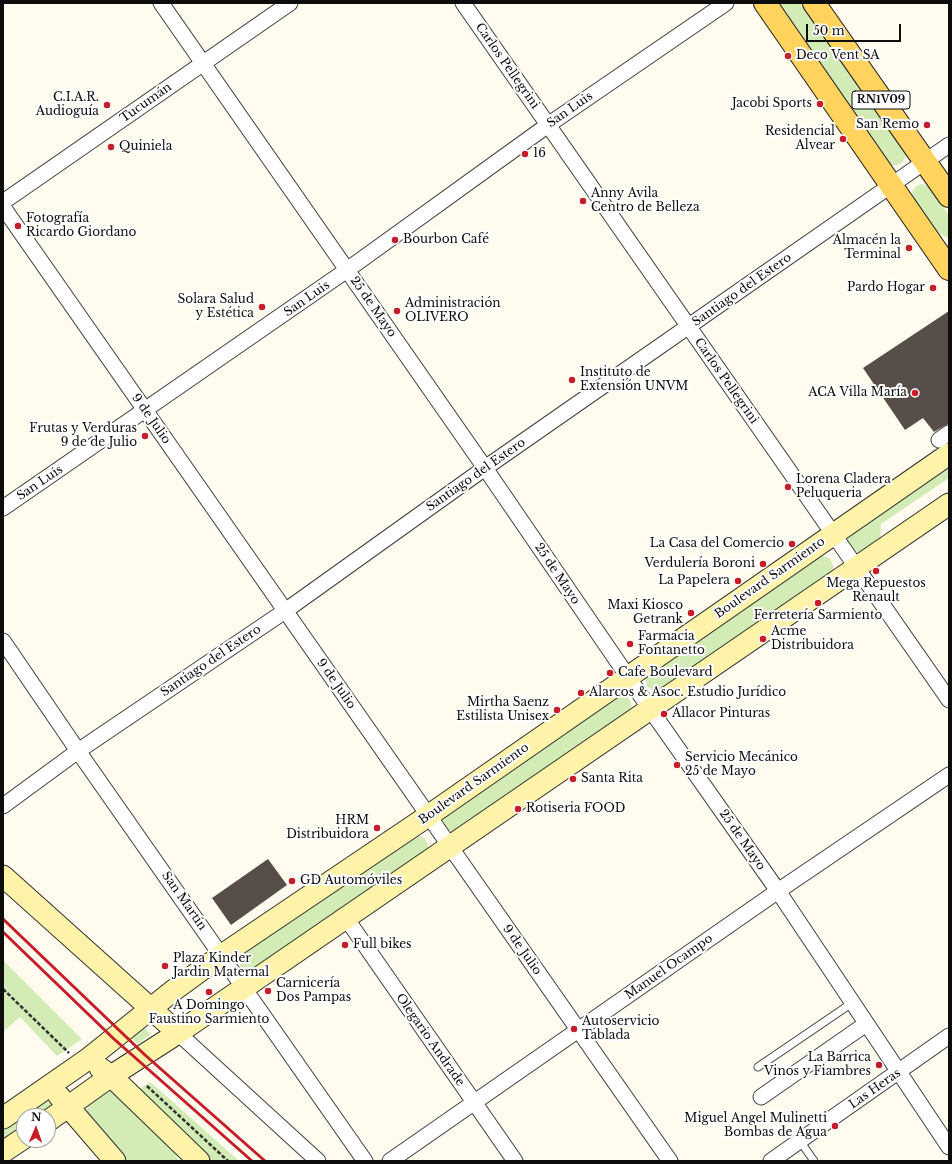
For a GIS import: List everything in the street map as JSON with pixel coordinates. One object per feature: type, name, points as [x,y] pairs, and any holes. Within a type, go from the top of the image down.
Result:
[{"type":"main road","name":"RN1V09","points":[[765,3],[949,269]]},
{"type":"main road","name":"RN1V09","points":[[814,3],[949,196]]},
{"type":"main road","name":"Boulevard Sarmiento","points":[[3,1118],[85,1062],[174,990],[222,955],[428,816],[834,534],[946,442]]},
{"type":"main road","points":[[56,1115],[111,1076],[178,1034],[949,504]]},
{"type":"main road","points":[[3,876],[178,1034]]},
{"type":"main road","points":[[85,1062],[111,1076],[187,1153],[199,1161]]},
{"type":"main road","points":[[51,1085],[115,1161]]},
{"type":"main road","points":[[3,1152],[16,1143]]},
{"type":"street","name":"25 de Mayo","points":[[161,3],[485,468],[650,709],[778,891],[949,1147]]},
{"type":"street","name":"Tucumán","points":[[3,202],[290,3]]},
{"type":"street","name":"Carlos Pellegrini","points":[[463,3],[949,700]]},
{"type":"street","name":"San Luis","points":[[3,508],[347,270],[548,125],[726,3]]},
{"type":"street","name":"Santiago del Estero","points":[[3,806],[78,751],[285,611],[485,468],[949,145]]},
{"type":"street","name":"9 de Julio","points":[[3,207],[670,1161]]},
{"type":"street","name":"San Martín","points":[[3,641],[78,751],[365,1161]]},
{"type":"street","name":"Manuel Ocampo","points":[[390,1161],[778,891],[949,775]]},
{"type":"street","name":"Olegario Andrade","points":[[346,918],[515,1161]]},
{"type":"street","points":[[761,1097],[866,1024]]},
{"type":"street","points":[[178,1034],[318,1161]]},
{"type":"street","name":"Las Heras","points":[[771,1161],[949,1036]]},
{"type":"lane","points":[[758,1066],[852,1003]]},
{"type":"lane","points":[[800,1141],[814,1161]]},
{"type":"path","points":[[3,989],[85,1062]]},
{"type":"path","points":[[142,1081],[228,1161]]},
{"type":"green space","points":[[775,3],[802,3],[905,152],[903,162],[901,164],[888,164]]},
{"type":"green space","points":[[923,184],[930,188],[949,215],[949,239],[933,229],[912,197],[914,188]]},
{"type":"green space","points":[[949,463],[949,478],[881,524],[880,543],[860,553],[851,547],[848,542],[848,536]]},
{"type":"green space","points":[[819,555],[829,558],[833,565],[833,571],[656,693],[647,686],[645,678]]},
{"type":"green space","points":[[618,694],[629,699],[631,702],[631,712],[453,832],[446,828],[443,821],[443,815]]},
{"type":"green space","points":[[415,835],[426,840],[428,851],[249,973],[241,968],[239,960],[241,953]]},
{"type":"green space","points":[[3,960],[82,1039],[57,1056],[20,1017],[3,1032]]},
{"type":"green space","points":[[143,1027],[151,1034],[138,1044],[130,1037]]},
{"type":"green space","points":[[150,1082],[239,1161],[213,1161],[136,1091]]},
{"type":"green space","points":[[113,1089],[173,1150],[179,1161],[128,1161],[89,1120],[86,1111],[88,1106]]},
{"type":"green space","points":[[47,1099],[50,1101],[51,1107],[50,1108],[33,1108]]},
{"type":"green space","points":[[16,1119],[16,1132],[3,1141],[3,1127]]},
{"type":"building","name":"ACA Villa María","points":[[949,311],[949,424],[934,432],[923,418],[905,430],[863,368]]},
{"type":"building","points":[[268,859],[287,885],[231,925],[212,898]]},
{"type":"railway","points":[[3,919],[145,1055],[265,1161]]},
{"type":"railway","points":[[3,932],[114,1039],[252,1161]]},
{"type":"place","name":"Deco Vent SA","points":[[788,56]]},
{"type":"place","name":"Jacobi Sports","points":[[820,104]]},
{"type":"place","name":"C.I.A.R. Audioguía","points":[[107,105]]},
{"type":"place","name":"San Remo","points":[[927,125]]},
{"type":"place","name":"Residencial Alvear","points":[[843,139]]},
{"type":"place","name":"Quiniela","points":[[111,147]]},
{"type":"place","name":"16","points":[[525,154]]},
{"type":"place","name":"Anny Avila Centro de Belleza","points":[[583,201]]},
{"type":"place","name":"Fotografía Ricardo Giordano","points":[[18,226]]},
{"type":"place","name":"Bourbon Café","points":[[395,240]]},
{"type":"place","name":"Almacén la Terminal","points":[[909,248]]},
{"type":"place","name":"Pardo Hogar","points":[[933,288]]},
{"type":"place","name":"Solara Salud y Estética","points":[[262,307]]},
{"type":"place","name":"Administración OLIVERO","points":[[397,311]]},
{"type":"place","name":"Instituto de Extensión UNVM","points":[[572,380]]},
{"type":"place","name":"ACA Villa María","points":[[915,393]]},
{"type":"place","name":"Frutas y Verduras 9 de de Julio","points":[[145,436]]},
{"type":"place","name":"Lorena Cladera Peluqueria","points":[[788,487]]},
{"type":"place","name":"La Casa del Comercio","points":[[792,544]]},
{"type":"place","name":"Verdulería Boroni","points":[[763,564]]},
{"type":"place","name":"Mega Repuestos Renault","points":[[876,571]]},
{"type":"place","name":"La Papelera","points":[[738,581]]},
{"type":"place","name":"Ferretería Sarmiento","points":[[818,603]]},
{"type":"place","name":"Maxi Kiosco Getrank","points":[[691,613]]},
{"type":"place","name":"Acme Distribuidora","points":[[763,639]]},
{"type":"place","name":"Farmacia Fontanetto","points":[[630,644]]},
{"type":"place","name":"Cafe Boulevard","points":[[610,673]]},
{"type":"place","name":"Alarcos & Asoc. Estudio Jurídico","points":[[581,693]]},
{"type":"place","name":"Mirtha Saenz Estilista Unisex","points":[[557,710]]},
{"type":"place","name":"Allacor Pinturas","points":[[664,714]]},
{"type":"place","name":"Servicio Mecánico 25 de Mayo","points":[[677,765]]},
{"type":"place","name":"Santa Rita","points":[[573,779]]},
{"type":"place","name":"Rotiseria FOOD","points":[[518,809]]},
{"type":"place","name":"HRM Distribuidora","points":[[377,828]]},
{"type":"place","name":"GD Automóviles","points":[[292,881]]},
{"type":"place","name":"Full bikes","points":[[345,945]]},
{"type":"place","name":"Plaza Kinder Jardin Maternal","points":[[165,966]]},
{"type":"place","name":"Carnicería Dos Pampas","points":[[268,991]]},
{"type":"place","name":"A Domingo Faustino Sarmiento","points":[[209,992]]},
{"type":"place","name":"Autoservicio Tablada","points":[[574,1029]]},
{"type":"place","name":"La Barrica Vinos y Fiambres","points":[[879,1065]]},
{"type":"place","name":"Miguel Angel Mulinetti Bombas de Agua","points":[[835,1126]]}]
